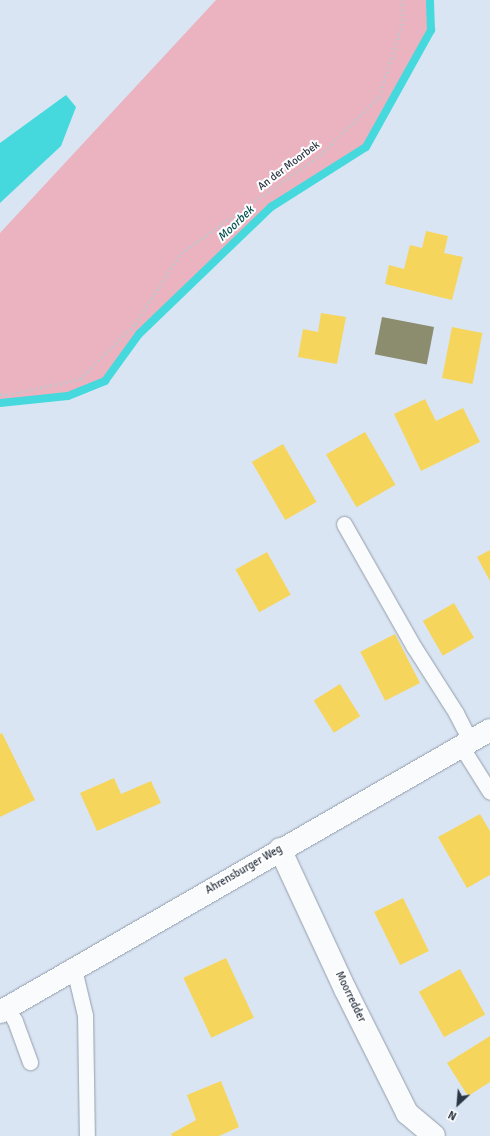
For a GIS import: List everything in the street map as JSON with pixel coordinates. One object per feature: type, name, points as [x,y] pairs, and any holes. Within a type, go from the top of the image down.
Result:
[{"type":"street","name":"Ahrensburger Weg","points":[[3,1010],[280,849],[490,730]]},
{"type":"street","name":"Moorredder","points":[[280,849],[345,989],[407,1113],[434,1136]]},
{"type":"lane","points":[[344,524],[414,647],[456,713],[465,744],[490,792]]},
{"type":"lane","points":[[74,969],[85,1015],[87,1136]]},
{"type":"lane","points":[[3,1010],[15,1021],[30,1062]]},
{"type":"path","name":"An der Moorbek","points":[[0,394],[6,395],[80,378],[136,324],[181,253],[320,155],[379,97],[403,21],[402,0]]},
{"type":"shaded area","points":[[216,0],[430,0],[431,30],[366,147],[271,207],[139,334],[105,381],[68,396],[0,403],[0,233]]},
{"type":"water","points":[[66,95],[76,107],[61,146],[0,203],[0,143]]},
{"type":"building: Homes","points":[[426,231],[448,236],[444,253],[463,257],[452,300],[385,284],[389,265],[404,269],[410,245],[422,248]]},
{"type":"building: Homes","points":[[321,313],[346,317],[337,364],[298,357],[303,329],[318,332]]},
{"type":"building: Homes","points":[[452,327],[482,333],[473,384],[442,378]]},
{"type":"building: Homes","points":[[425,399],[436,421],[463,408],[480,442],[421,471],[394,414]]},
{"type":"building: Homes","points":[[365,432],[396,485],[357,507],[326,454]]},
{"type":"building: Homes","points":[[283,444],[316,502],[285,520],[252,462]]},
{"type":"building: Homes","points":[[490,550],[490,581],[477,557]]},
{"type":"building: Homes","points":[[267,552],[291,595],[259,612],[236,569]]},
{"type":"building: Homes","points":[[454,603],[474,638],[443,656],[423,621]]},
{"type":"building: Homes","points":[[395,634],[420,683],[385,701],[360,652]]},
{"type":"building: Homes","points":[[340,684],[360,716],[334,733],[314,700]]},
{"type":"building: Homes","points":[[2,733],[35,800],[0,817],[0,734]]},
{"type":"building: Homes","points":[[114,778],[121,794],[151,781],[161,803],[97,831],[80,793]]},
{"type":"building: Homes","points":[[480,814],[490,831],[490,875],[467,888],[438,837]]},
{"type":"building: Homes","points":[[403,898],[429,951],[400,965],[374,912]]},
{"type":"building: Homes","points":[[226,958],[254,1018],[211,1038],[183,978]]},
{"type":"building: Homes","points":[[460,969],[485,1014],[444,1037],[419,992]]},
{"type":"building: Homes","points":[[490,1036],[490,1082],[468,1096],[447,1063]]},
{"type":"building: Homes","points":[[221,1081],[239,1127],[219,1136],[172,1136],[171,1134],[196,1120],[187,1095]]},
{"type":"building: Industry","points":[[382,317],[434,327],[427,364],[375,354]]},
{"type":"waterway","name":"Moorbek","points":[[0,403],[68,396],[105,381],[139,334],[271,207],[366,147],[431,30],[430,0]]}]
